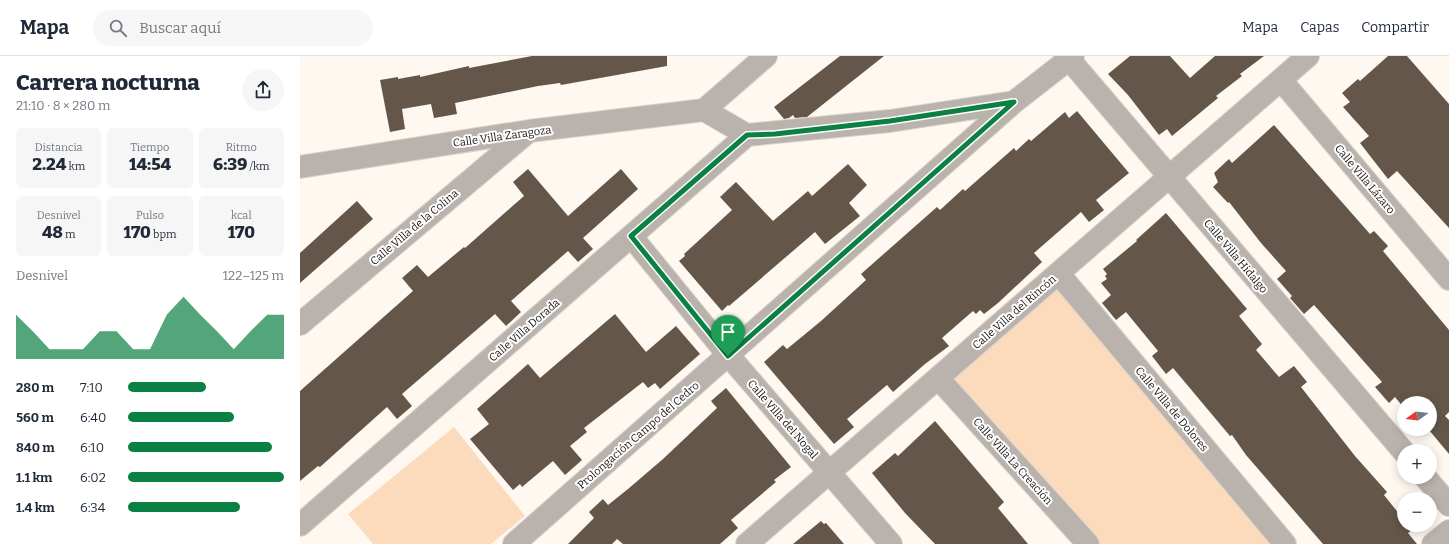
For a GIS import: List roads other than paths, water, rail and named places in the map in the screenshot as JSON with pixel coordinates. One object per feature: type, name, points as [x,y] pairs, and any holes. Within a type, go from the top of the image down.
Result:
[{"type":"street","points":[[766,56],[704,110],[747,135],[775,134],[890,121],[1014,102]]},
{"type":"street","name":"Calle Villa del Rincón","points":[[747,544],[1308,56]]},
{"type":"street","name":"Prolongación Campo del Cedro","points":[[514,544],[1014,102],[1071,58]]},
{"type":"street","name":"Calle Villa Hidalgo","points":[[1071,58],[1169,177],[1397,444]]},
{"type":"street","name":"Calle Villa Lázaro","points":[[1281,80],[1449,279]]},
{"type":"street","name":"Calle Villa Zaragoza","points":[[300,167],[529,131],[704,110]]},
{"type":"street","name":"Calle Villa de la Colina","points":[[300,324],[529,131]]},
{"type":"street","name":"Calle Villa Dorada","points":[[300,525],[747,135]]},
{"type":"street","name":"Calle Villa del Nogal","points":[[631,236],[728,356],[890,544]]},
{"type":"street","name":"Calle Villa de Dolores","points":[[1059,274],[1285,544]]},
{"type":"street","name":"Calle Villa La Creación","points":[[938,378],[1088,544]]},
{"type":"street","points":[[1431,484],[1449,505]]},
{"type":"street","points":[[1433,544],[1449,531]]}]
